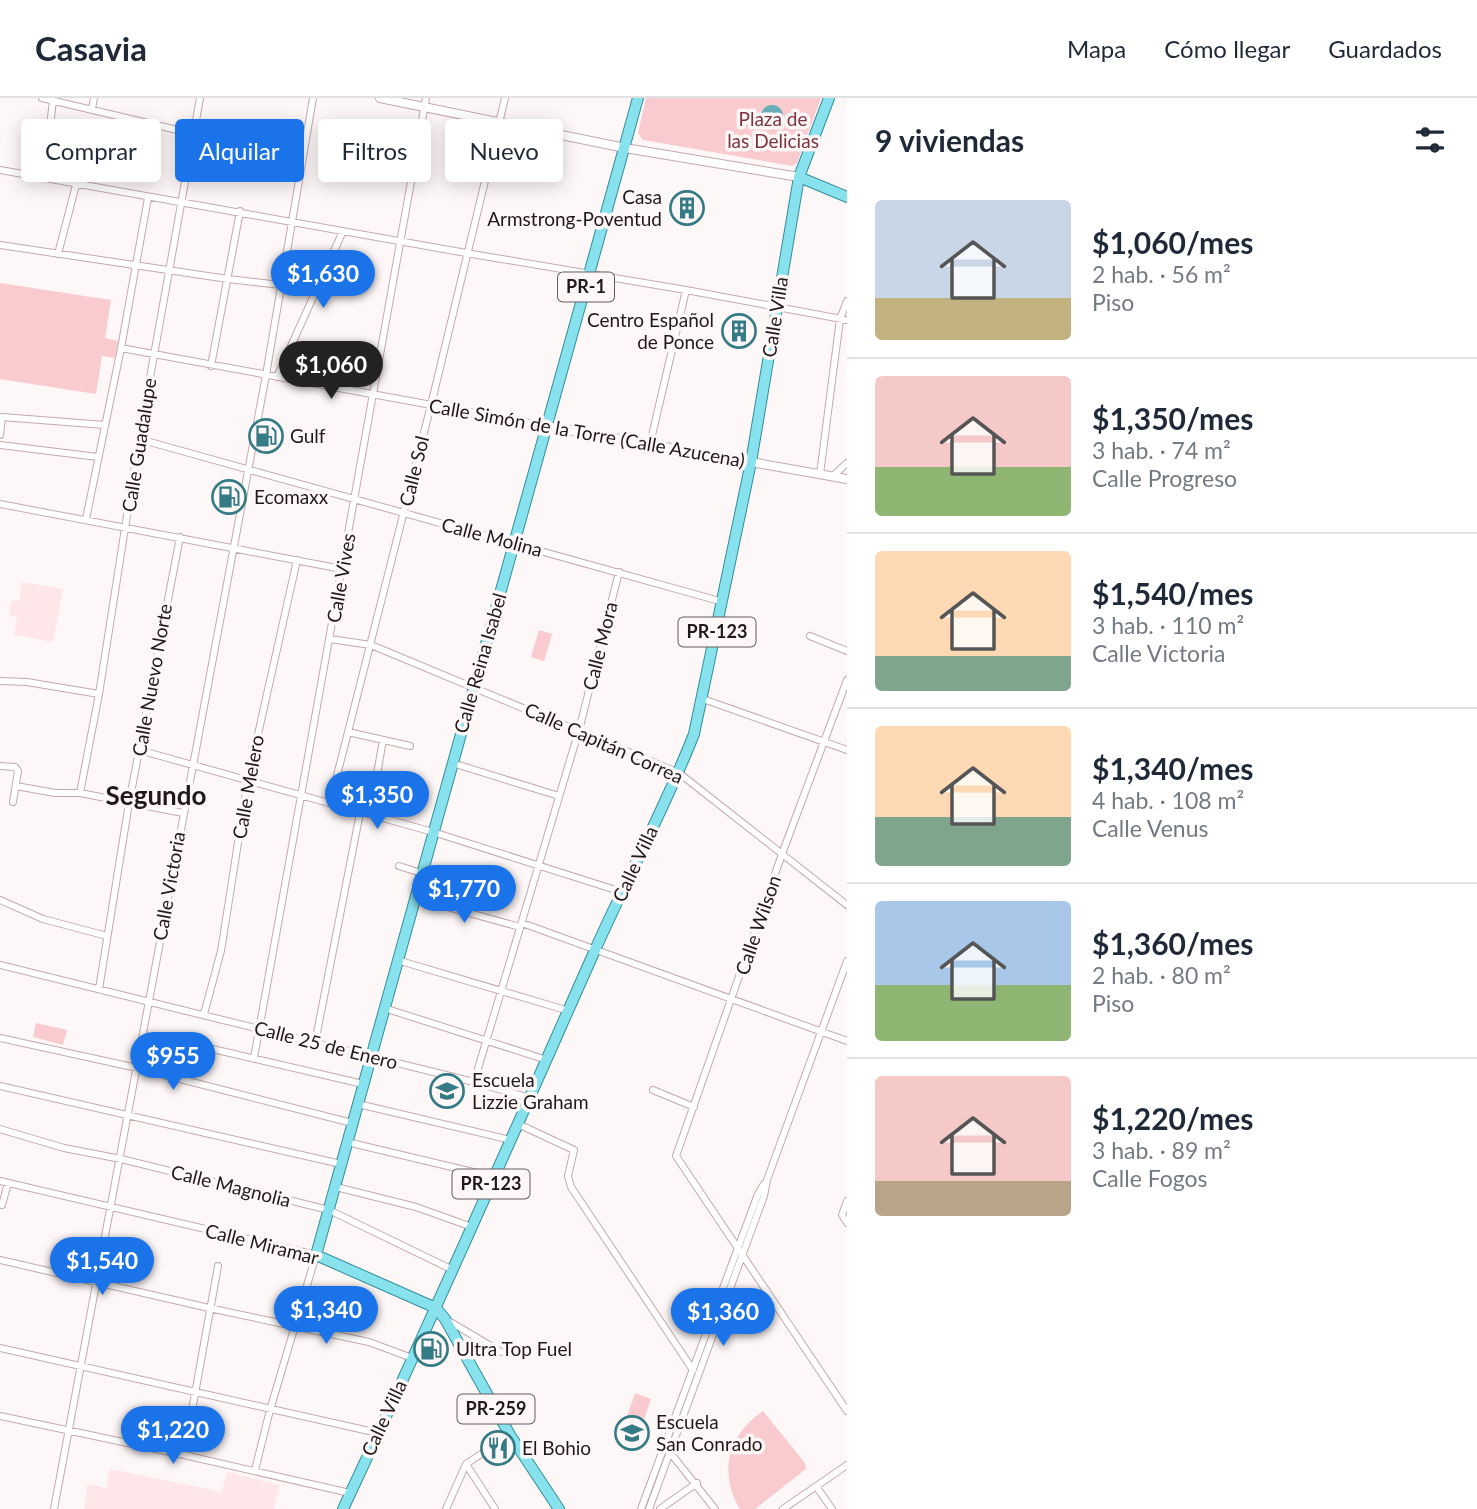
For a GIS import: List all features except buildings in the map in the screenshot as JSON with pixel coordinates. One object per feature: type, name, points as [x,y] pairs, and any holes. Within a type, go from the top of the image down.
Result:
[{"type":"main road","name":"Calle Reina Isabel","points":[[316,1255],[638,98]]},
{"type":"main road","name":"Calle Villa","points":[[343,1509],[694,734],[751,462],[799,177],[829,98]]},
{"type":"main road","points":[[799,177],[847,197]]},
{"type":"main road","name":"Calle Miramar","points":[[316,1255],[436,1308]]},
{"type":"main road","name":"PR-259","points":[[436,1308],[445,1319],[510,1435],[559,1509]]},
{"type":"street","points":[[42,98],[175,129]]},
{"type":"street","points":[[92,109],[94,98]]},
{"type":"street","name":"Calle Guadalupe","points":[[196,119],[200,98]]},
{"type":"street","name":"Calle Victoria","points":[[304,149],[313,98]]},
{"type":"street","points":[[380,98],[426,102],[488,119]]},
{"type":"street","name":"Calle Sol","points":[[500,119],[505,98]]},
{"type":"street","points":[[51,119],[53,100]]},
{"type":"street","name":"Calle Vives","points":[[254,1058],[426,102]]},
{"type":"street","points":[[563,135],[799,177]]},
{"type":"street","points":[[0,170],[21,174]]},
{"type":"street","points":[[62,182],[240,211],[843,320]]},
{"type":"street","name":"Calle Guadalupe","points":[[80,793],[99,694],[139,439],[186,182]]},
{"type":"street","name":"Calle Victoria","points":[[54,1509],[266,375],[298,182]]},
{"type":"street","name":"Calle Sol","points":[[330,803],[431,405],[484,182]]},
{"type":"street","points":[[58,254],[76,185]]},
{"type":"street","points":[[86,519],[148,198]]},
{"type":"street","points":[[211,366],[240,211]]},
{"type":"street","points":[[277,377],[343,231]]},
{"type":"street","points":[[0,245],[281,285]]},
{"type":"street","points":[[650,444],[686,290]]},
{"type":"street","points":[[820,474],[847,301]]},
{"type":"street","name":"Calle Simón de la Torre (Calle Azucena)","points":[[121,348],[847,480]]},
{"type":"street","points":[[0,435],[2,417],[105,425]]},
{"type":"street","name":"Calle Molina","points":[[139,439],[723,602]]},
{"type":"street","points":[[0,445],[98,457]]},
{"type":"street","points":[[832,477],[847,464]]},
{"type":"street","points":[[0,504],[342,569]]},
{"type":"street","name":"Calle Nuevo Norte","points":[[99,989],[129,803],[180,537]]},
{"type":"street","name":"Calle Melero","points":[[204,1014],[221,951],[248,779],[297,560]]},
{"type":"street","name":"Calle Mora","points":[[474,1082],[579,730],[619,572]]},
{"type":"street","points":[[810,636],[847,652]]},
{"type":"street","name":"Calle Capitán Correa","points":[[330,639],[371,645],[679,772],[847,905]]},
{"type":"street","name":"Calle Wilson","points":[[737,1248],[676,1156],[782,854],[847,680]]},
{"type":"street","points":[[0,681],[99,694]]},
{"type":"street","points":[[703,699],[847,750]]},
{"type":"street","points":[[348,732],[410,746]]},
{"type":"street","points":[[377,774],[383,740]]},
{"type":"street","points":[[139,750],[433,832],[622,892]]},
{"type":"street","points":[[452,763],[559,796]]},
{"type":"street","points":[[0,766],[17,768],[13,802]]},
{"type":"street","points":[[16,786],[55,793],[80,793],[183,813]]},
{"type":"street","points":[[315,1043],[360,813]]},
{"type":"street","points":[[399,866],[421,873]]},
{"type":"street","points":[[415,898],[521,925],[847,1041]]},
{"type":"street","points":[[0,900],[43,919],[107,936]]},
{"type":"street","points":[[397,960],[569,1011]]},
{"type":"street","points":[[641,1509],[698,1376],[847,961]]},
{"type":"street","name":"Calle 25 de Enero","points":[[0,964],[530,1098]]},
{"type":"street","points":[[384,1008],[547,1060]]},
{"type":"street","points":[[0,1038],[137,1068],[352,1123]]},
{"type":"street","points":[[174,1040],[363,1084]]},
{"type":"street","points":[[0,1086],[341,1164]]},
{"type":"street","points":[[653,1090],[694,1107]]},
{"type":"street","points":[[358,1104],[511,1140]]},
{"type":"street","points":[[518,1124],[574,1150],[568,1176],[571,1187],[698,1376]]},
{"type":"street","name":"Calle Magnolia","points":[[0,1129],[64,1148],[121,1159],[330,1210],[453,1270]]},
{"type":"street","points":[[347,1142],[494,1177]]},
{"type":"street","points":[[649,1509],[692,1369],[758,1194],[767,1180]]},
{"type":"street","points":[[2,1205],[4,1182]]},
{"type":"street","name":"Calle Miramar","points":[[4,1182],[316,1255]]},
{"type":"street","points":[[336,1187],[416,1207],[472,1227]]},
{"type":"street","points":[[847,1200],[842,1215],[847,1223]]},
{"type":"street","points":[[737,1248],[847,1411]]},
{"type":"street","name":"Calle Reina Isabel","points":[[255,1471],[294,1325],[316,1255]]},
{"type":"street","points":[[0,1259],[369,1342],[412,1358]]},
{"type":"street","points":[[184,1455],[218,1266]]},
{"type":"street","points":[[445,1319],[501,1352]]},
{"type":"street","points":[[0,1348],[378,1433]]},
{"type":"street","points":[[0,1416],[350,1493]]},
{"type":"street","points":[[446,1509],[466,1464],[510,1435]]},
{"type":"street","points":[[667,1449],[697,1483],[715,1509]]},
{"type":"street","points":[[466,1464],[495,1509]]},
{"type":"street","points":[[783,1509],[847,1465]]},
{"type":"street","points":[[660,1509],[697,1483]]},
{"type":"street","points":[[816,1486],[831,1509]]},
{"type":"shaded area","points":[[22,582],[63,589],[53,642],[14,635],[17,617],[9,615],[11,601],[19,601]]},
{"type":"shaded area","points":[[110,1469],[222,1492],[227,1472],[280,1485],[274,1509],[84,1509],[88,1484],[106,1488]]},
{"type":"green space","name":"Plaza de las Delicias","points":[[646,98],[821,98],[797,163],[792,166],[643,140],[638,133]]},
{"type":"green space","points":[[0,283],[111,300],[105,338],[118,341],[115,358],[102,356],[96,394],[0,379]]},
{"type":"green space","points":[[539,630],[552,634],[544,661],[531,657]]},
{"type":"green space","points":[[36,1023],[67,1030],[63,1045],[33,1037]]},
{"type":"green space","points":[[635,1393],[651,1399],[642,1425],[626,1419]]},
{"type":"green space","points":[[763,1411],[805,1463],[806,1469],[755,1509],[740,1509],[729,1481],[730,1455],[742,1431]]},
{"type":"water","points":[[772,105],[780,108],[783,116],[780,124],[772,127],[764,124],[761,116],[764,108]]},
{"type":"place","name":"Casa Armstrong-Poventud","points":[[687,208]]},
{"type":"place","name":"Centro Español de Ponce","points":[[739,331]]},
{"type":"place","name":"Gulf","points":[[266,436]]},
{"type":"place","name":"Ecomaxx","points":[[229,497]]},
{"type":"place","name":"Escuela Lizzie Graham","points":[[447,1091]]},
{"type":"place","name":"Ultra Top Fuel","points":[[431,1349]]},
{"type":"place","name":"Escuela San Conrado","points":[[632,1433]]},
{"type":"place","name":"El Bohio","points":[[498,1448]]},
{"type":"district","name":"Segundo","points":[[156,796]]}]
